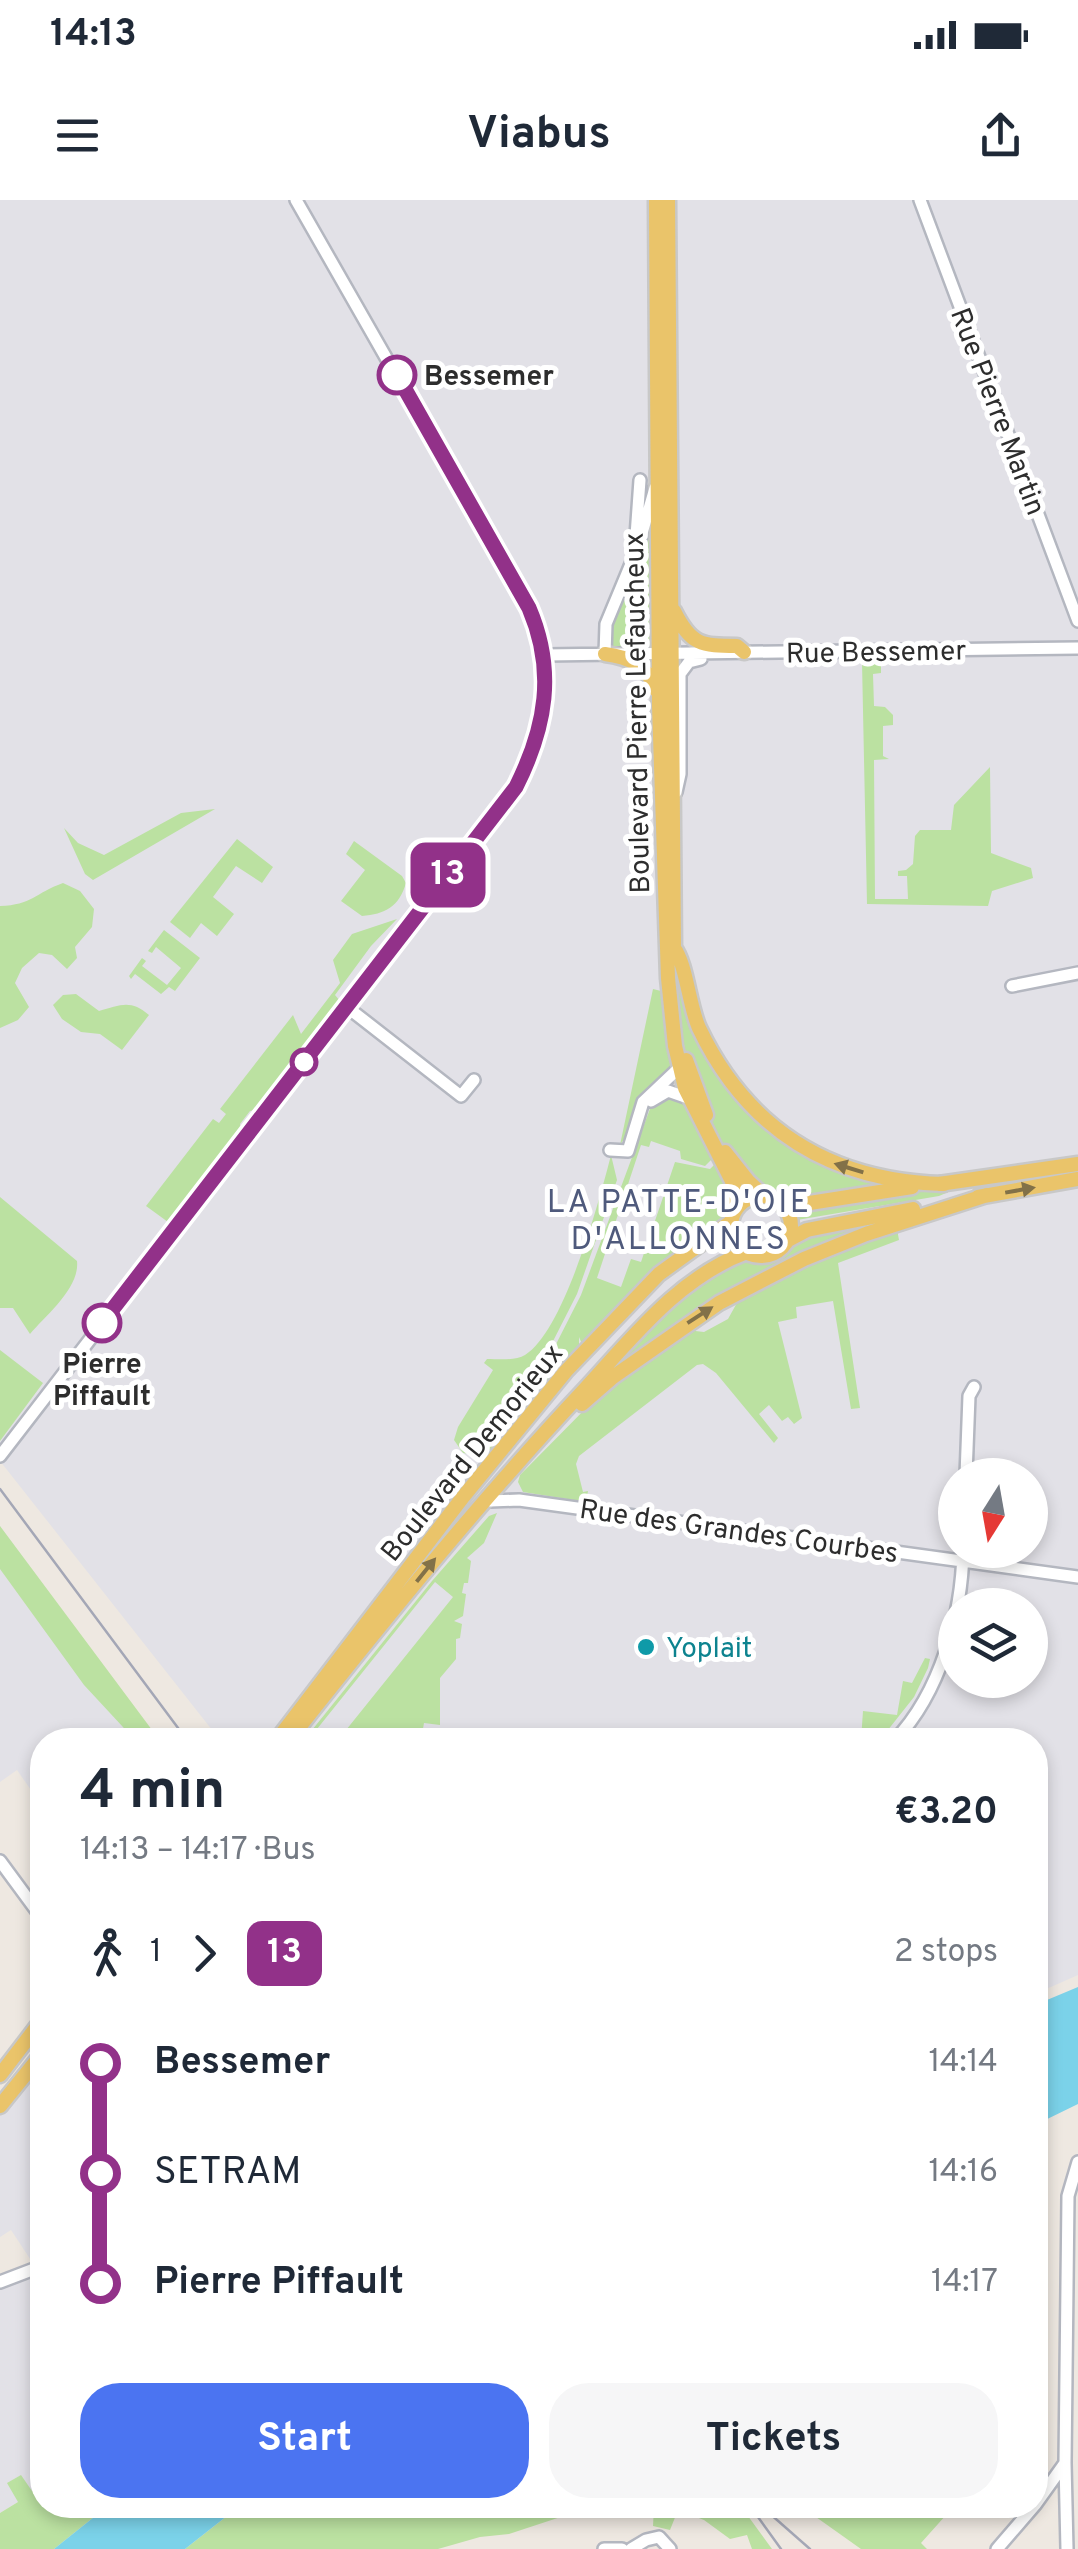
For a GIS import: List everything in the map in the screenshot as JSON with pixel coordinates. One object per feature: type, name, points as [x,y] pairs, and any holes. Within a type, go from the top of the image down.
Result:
[{"type":"main road","name":"Boulevard Pierre Lefaucheux","points":[[656,200],[659,474],[674,801],[674,948],[686,1059],[703,1108],[727,1156],[764,1196]]},
{"type":"main road","name":"Boulevard Pierre Lefaucheux","points":[[668,200],[672,606],[659,705],[664,927],[674,1046],[688,1098],[735,1187],[738,1199],[733,1217]]},
{"type":"main road","points":[[672,606],[697,642],[704,646],[737,646],[745,652]]},
{"type":"main road","points":[[605,654],[639,664],[653,681],[659,705]]},
{"type":"main road","points":[[674,948],[680,955],[685,989],[698,1025],[718,1064],[774,1128],[834,1164],[900,1180],[944,1184]]},
{"type":"main road","points":[[1078,1164],[784,1206],[764,1196],[742,1202],[733,1217],[734,1240],[746,1252],[770,1255],[807,1230],[1078,1179]]},
{"type":"main road","points":[[450,1540],[588,1398],[719,1303],[804,1259],[866,1234],[987,1195]]},
{"type":"main road","points":[[784,1206],[791,1221],[788,1240]]},
{"type":"main road","name":"Boulevard Demorieux","points":[[286,1728],[468,1491],[566,1371],[659,1274],[733,1217]]},
{"type":"main road","name":"Boulevard Demorieux","points":[[299,1728],[450,1540],[671,1298],[722,1261],[746,1252]]},
{"type":"main road","points":[[0,2074],[30,2035]]},
{"type":"main road","points":[[0,2106],[30,2069]]},
{"type":"street","points":[[0,1456],[516,787],[533,754],[544,713],[545,655],[529,608],[296,200]]},
{"type":"street","name":"Rue Pierre Martin","points":[[920,200],[1078,621]]},
{"type":"street","points":[[605,654],[606,624],[628,574],[659,474]]},
{"type":"street","points":[[628,574],[636,540],[640,480]]},
{"type":"street","name":"Rue Bessemer","points":[[545,655],[1078,648]]},
{"type":"street","points":[[674,801],[680,774],[682,670],[691,661],[737,657],[745,652]]},
{"type":"street","points":[[1012,986],[1078,974]]},
{"type":"street","points":[[346,1007],[461,1096],[474,1080]]},
{"type":"street","points":[[610,1150],[628,1151],[646,1097],[680,1067]]},
{"type":"street","points":[[636,1126],[650,1102],[662,1093],[674,1092],[688,1098]]},
{"type":"street","points":[[967,1458],[969,1396],[974,1387]]},
{"type":"street","points":[[505,1480],[519,1500]]},
{"type":"street","name":"Rue des Grandes Courbes","points":[[490,1501],[519,1500],[938,1553]]},
{"type":"street","points":[[904,1728],[927,1696],[939,1670],[961,1568]]},
{"type":"street","name":"Rue des Grandes Courbes","points":[[1029,1568],[1078,1577]]},
{"type":"street","points":[[0,1860],[30,1904]]},
{"type":"street","points":[[1067,2549],[1068,2196],[1078,2162]]},
{"type":"street","points":[[0,2282],[30,2271]]},
{"type":"street","points":[[1048,2487],[1065,2463]]},
{"type":"street","points":[[997,2549],[1024,2518]]},
{"type":"street","points":[[631,2549],[658,2538],[670,2549]]},
{"type":"street","points":[[604,2549],[622,2549]]},
{"type":"shaded area","points":[[0,200],[1078,200],[1078,1975],[1048,1988],[1048,1728],[211,1728],[0,1461]]},
{"type":"shaded area","points":[[0,1526],[147,1728],[30,1728],[30,1789],[17,1770],[0,1782]]},
{"type":"shaded area","points":[[30,2054],[30,2259],[11,2230],[0,2237],[0,2092]]},
{"type":"shaded area","points":[[30,2278],[30,2518],[42,2518],[43,2544],[18,2502],[0,2513],[0,2289]]},
{"type":"green space","points":[[659,474],[659,654],[605,654],[604,641]]},
{"type":"green space","points":[[862,662],[881,662],[881,673],[873,674],[874,706],[885,707],[893,715],[893,725],[883,726],[883,756],[889,759],[874,760],[875,899],[908,899],[907,876],[898,876],[898,871],[913,864],[915,836],[920,830],[951,830],[954,805],[990,767],[991,853],[1031,868],[1033,878],[992,891],[988,906],[867,904]]},
{"type":"green space","points":[[215,809],[93,880],[85,874],[64,828],[78,843],[104,855],[181,813]]},
{"type":"green space","points":[[237,839],[273,867],[262,883],[236,866],[213,897],[234,914],[217,936],[201,923],[190,938],[170,922]]},
{"type":"green space","points":[[354,841],[406,883],[399,898],[384,911],[362,916],[341,901],[365,870],[346,854]]},
{"type":"green space","points":[[63,883],[80,891],[94,909],[92,927],[75,947],[77,958],[67,969],[52,955],[39,953],[22,968],[15,983],[29,1007],[18,1020],[0,1028],[0,906],[27,901]]},
{"type":"green space","points":[[397,919],[371,946],[335,995],[340,1001],[255,1110],[250,1111],[240,1124],[241,1129],[168,1222],[146,1206],[213,1119],[219,1123],[226,1114],[220,1109],[293,1015],[301,1034],[340,983],[333,960],[352,934]]},
{"type":"green space","points":[[164,930],[200,958],[175,991],[169,987],[161,994],[135,974],[131,979],[129,976],[142,958],[146,961],[142,966],[167,985],[181,968],[156,947],[152,953],[148,951]]},
{"type":"green space","points":[[674,948],[685,989],[747,1100],[834,1164],[960,1187],[939,1196],[791,1221],[780,1203],[727,1156],[702,1109],[681,1028]]},
{"type":"green space","points":[[653,989],[661,991],[667,1000],[675,1065],[620,1145]]},
{"type":"green space","points":[[76,994],[99,1011],[131,1005],[149,1015],[122,1050],[100,1034],[81,1032],[62,1019],[53,1005],[63,995]]},
{"type":"green space","points":[[666,1096],[684,1101],[712,1159],[705,1166],[681,1159],[680,1151],[651,1141],[649,1147],[641,1145],[597,1278],[621,1287],[631,1259],[641,1262],[675,1162],[710,1169],[717,1162],[735,1187],[735,1211],[659,1274],[585,1351],[579,1337],[579,1348],[550,1387],[544,1381],[551,1354],[581,1295],[651,1106]]},
{"type":"green space","points":[[611,1155],[617,1180],[577,1294],[547,1353],[541,1374],[534,1373],[533,1381],[550,1390],[503,1444],[478,1454],[463,1453],[454,1440],[493,1370],[484,1363],[487,1359],[525,1355],[539,1341],[566,1294]]},
{"type":"green space","points":[[987,1195],[901,1221],[719,1303],[575,1410],[570,1405],[671,1298],[752,1255],[770,1255],[785,1245],[847,1221]]},
{"type":"green space","points":[[0,1197],[77,1261],[68,1291],[30,1334],[13,1308],[0,1308]]},
{"type":"green space","points":[[897,1229],[899,1240],[838,1263],[860,1408],[851,1409],[833,1301],[796,1307],[797,1318],[778,1322],[802,1418],[794,1424],[788,1417],[782,1421],[769,1405],[759,1414],[778,1438],[774,1443],[716,1373],[703,1364],[697,1365],[579,1456],[576,1464],[583,1492],[588,1491],[586,1502],[523,1492],[518,1482],[520,1475],[600,1394],[687,1330],[704,1332],[728,1319],[738,1301],[795,1271]]},
{"type":"green space","points":[[0,1350],[43,1383],[0,1441]]},
{"type":"green space","points":[[497,1513],[484,1543],[467,1558],[471,1561],[468,1583],[464,1583],[462,1593],[466,1594],[463,1616],[454,1621],[462,1624],[460,1638],[456,1639],[456,1659],[440,1678],[440,1725],[348,1728],[453,1597],[435,1582],[318,1728],[314,1728],[432,1581],[489,1516]]},
{"type":"green space","points":[[0,1526],[151,1728],[124,1728],[84,1685],[0,1569]]},
{"type":"green space","points":[[925,1658],[930,1659],[914,1697],[889,1728],[862,1728],[863,1711],[897,1715],[903,1681],[912,1683]]},
{"type":"green space","points":[[21,2475],[30,2488],[30,2518],[93,2518],[54,2549],[0,2549],[0,2513],[18,2502],[7,2483]]},
{"type":"green space","points":[[224,2518],[558,2518],[509,2534],[480,2537],[438,2549],[185,2549]]},
{"type":"green space","points":[[653,2518],[675,2518],[670,2530],[653,2526]]},
{"type":"green space","points":[[699,2518],[749,2518],[772,2549],[752,2549],[747,2535],[730,2539]]},
{"type":"green space","points":[[817,2518],[943,2518],[921,2543],[927,2549],[861,2549]]},
{"type":"water","points":[[1078,1987],[1078,2104],[1048,2119],[1048,2000]]},
{"type":"water","points":[[93,2518],[224,2518],[185,2549],[54,2549]]},
{"type":"railway","points":[[0,1489],[178,1728]]},
{"type":"railway","points":[[759,2518],[781,2549]]},
{"type":"railway","points":[[775,2518],[810,2549]]},
{"type":"bus line","name":"13","points":[[102,1323],[516,787],[533,754],[544,713],[545,655],[539,632],[397,375]]},
{"type":"place","name":"Bessemer","points":[[397,375]]},
{"type":"place","name":"Pierre Piffault","points":[[102,1323]]},
{"type":"place","name":"Yoplait","points":[[646,1647]]},
{"type":"district","name":"LA PATTE-D'OIE D'ALLONNES","points":[[679,1220]]}]
